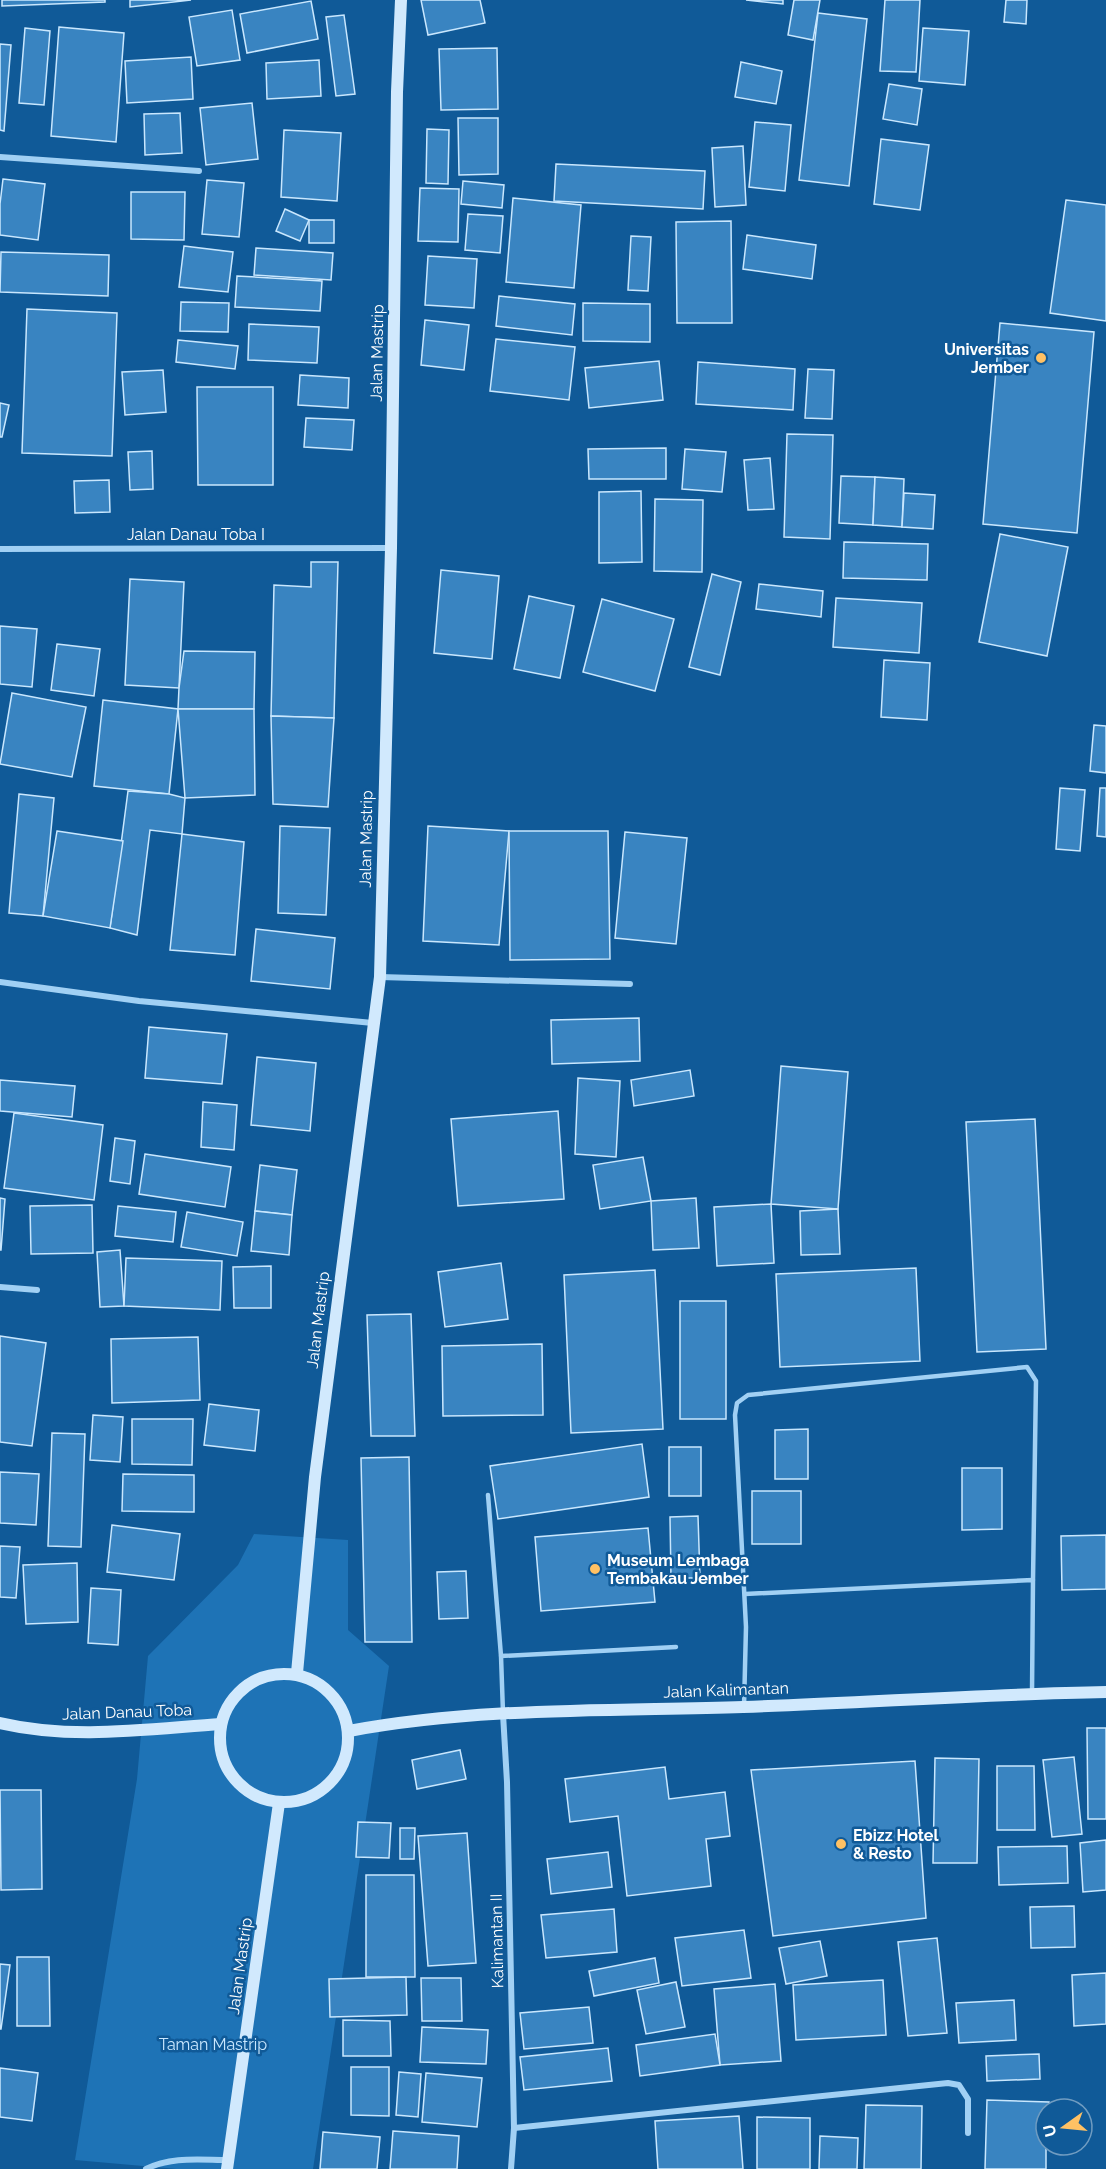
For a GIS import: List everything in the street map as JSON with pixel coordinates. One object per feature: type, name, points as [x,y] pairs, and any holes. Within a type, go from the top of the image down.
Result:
[{"type":"main road","name":"Jalan Mastrip","points":[[297,1673],[315,1477],[372,1023],[380,977],[391,548],[397,92],[401,0]]},
{"type":"main road","points":[[297,1673],[322,1685],[340,1705],[349,1731],[347,1754],[338,1774],[322,1790],[302,1800],[279,1803],[258,1797],[240,1785],[227,1767],[220,1747],[221,1724],[230,1701],[248,1683],[271,1674],[297,1673]]},
{"type":"main road","name":"Jalan Kalimantan","points":[[349,1731],[396,1722],[502,1713],[744,1707],[1032,1693],[1106,1692]]},
{"type":"main road","name":"Jalan Danau Toba","points":[[0,1723],[75,1734],[221,1724]]},
{"type":"main road","name":"Jalan Mastrip","points":[[228,2164],[279,1803]]},
{"type":"street","points":[[0,157],[199,171]]},
{"type":"street","name":"Jalan Danau Toba I","points":[[0,549],[391,548]]},
{"type":"street","points":[[380,977],[630,984]]},
{"type":"street","points":[[0,982],[139,1001],[372,1023]]},
{"type":"street","points":[[0,1287],[37,1290]]},
{"type":"street","name":"Kalimantan II","points":[[502,1713],[507,1782],[514,2128],[511,2169]]},
{"type":"street","points":[[514,2128],[948,2083],[959,2085],[967,2097],[968,2133]]},
{"type":"street","points":[[146,2169],[161,2162],[178,2160],[228,2164]]},
{"type":"lane","points":[[744,1707],[745,1594],[735,1415],[740,1399],[754,1393],[1028,1367],[1036,1381],[1032,1693]]},
{"type":"lane","points":[[488,1495],[501,1656],[502,1713]]},
{"type":"lane","points":[[745,1594],[1033,1580]]},
{"type":"lane","points":[[501,1656],[676,1647]]},
{"type":"green space","name":"Taman Mastrip","points":[[254,1534],[348,1540],[348,1630],[389,1666],[313,2169],[177,2169],[75,2160],[137,1779],[148,1656],[238,1565]]},
{"type":"building","points":[[2,0],[105,0],[105,2],[2,6]]},
{"type":"building","points":[[130,0],[191,0],[130,7]]},
{"type":"building","points":[[421,0],[480,0],[485,23],[428,35]]},
{"type":"building","points":[[746,0],[783,0],[783,4]]},
{"type":"building","points":[[794,0],[820,0],[813,40],[788,35]]},
{"type":"building","points":[[885,0],[920,0],[916,72],[880,71]]},
{"type":"building","points":[[1006,0],[1027,0],[1026,24],[1004,22]]},
{"type":"building","points":[[311,1],[318,39],[247,53],[240,14]]},
{"type":"building","points":[[232,10],[240,60],[197,66],[189,17]]},
{"type":"building","points":[[818,13],[867,19],[849,186],[799,180]]},
{"type":"building","points":[[344,15],[355,94],[336,96],[326,17]]},
{"type":"building","points":[[59,27],[124,33],[116,142],[51,136]]},
{"type":"building","points":[[25,28],[50,31],[44,105],[19,103]]},
{"type":"building","points":[[923,28],[969,31],[965,85],[919,81]]},
{"type":"building","points":[[0,44],[11,45],[4,131],[0,130]]},
{"type":"building","points":[[497,48],[498,109],[441,110],[439,49]]},
{"type":"building","points":[[191,57],[193,99],[127,103],[125,61]]},
{"type":"building","points":[[319,60],[321,96],[267,99],[266,63]]},
{"type":"building","points":[[741,62],[782,71],[776,104],[735,97]]},
{"type":"building","points":[[889,84],[922,89],[917,125],[883,119]]},
{"type":"building","points":[[252,103],[258,159],[206,165],[200,108]]},
{"type":"building","points":[[180,113],[182,153],[145,155],[144,114]]},
{"type":"building","points":[[458,118],[498,118],[498,174],[459,175]]},
{"type":"building","points":[[755,122],[791,125],[785,191],[749,187]]},
{"type":"building","points":[[427,129],[449,130],[448,184],[426,183]]},
{"type":"building","points":[[284,130],[341,133],[337,201],[281,197]]},
{"type":"building","points":[[881,139],[929,145],[920,210],[874,204]]},
{"type":"building","points":[[743,146],[746,205],[715,207],[712,148]]},
{"type":"building","points":[[556,164],[705,171],[703,209],[554,201]]},
{"type":"building","points":[[3,179],[45,184],[38,240],[0,235]]},
{"type":"building","points":[[207,180],[244,183],[239,237],[202,234]]},
{"type":"building","points":[[463,181],[504,185],[502,208],[461,204]]},
{"type":"building","points":[[420,188],[459,189],[458,242],[418,241]]},
{"type":"building","points":[[131,192],[185,192],[184,240],[131,239]]},
{"type":"building","points":[[513,198],[581,205],[574,288],[506,282]]},
{"type":"building","points":[[1066,200],[1106,205],[1106,321],[1050,313]]},
{"type":"building","points":[[285,209],[309,220],[300,241],[276,231]]},
{"type":"building","points":[[468,214],[503,216],[500,253],[465,250]]},
{"type":"building","points":[[309,220],[334,220],[334,243],[309,243]]},
{"type":"building","points":[[731,221],[732,323],[677,323],[676,222]]},
{"type":"building","points":[[747,235],[816,245],[812,279],[743,269]]},
{"type":"building","points":[[631,236],[651,237],[648,291],[628,290]]},
{"type":"building","points":[[184,246],[233,252],[228,292],[179,287]]},
{"type":"building","points":[[256,248],[333,253],[331,280],[254,275]]},
{"type":"building","points":[[1,252],[109,255],[108,296],[0,292]]},
{"type":"building","points":[[428,256],[477,259],[474,308],[425,305]]},
{"type":"building","points":[[237,276],[322,281],[320,311],[235,307]]},
{"type":"building","points":[[499,296],[575,304],[572,335],[496,326]]},
{"type":"building","points":[[181,302],[229,303],[228,332],[180,331]]},
{"type":"building","points":[[583,303],[650,304],[650,342],[583,341]]},
{"type":"building","points":[[27,309],[117,313],[112,456],[22,453]]},
{"type":"building","points":[[425,320],[469,325],[464,370],[421,365]]},
{"type":"building","points":[[1000,323],[1094,332],[1077,533],[983,524]]},
{"type":"building","points":[[249,324],[319,327],[317,363],[248,360]]},
{"type":"building","points":[[496,339],[575,347],[569,400],[490,391]]},
{"type":"building","points":[[178,340],[238,346],[235,369],[176,362]]},
{"type":"building","points":[[659,361],[663,400],[589,408],[585,368]]},
{"type":"building","points":[[698,362],[795,369],[793,410],[696,404]]},
{"type":"building","points":[[808,369],[834,370],[832,419],[805,418]]},
{"type":"building","points":[[163,370],[166,412],[125,415],[122,372]]},
{"type":"building","points":[[300,375],[349,378],[348,408],[298,405]]},
{"type":"building","points":[[197,387],[273,387],[273,485],[198,485]]},
{"type":"building","points":[[0,403],[9,405],[2,437],[0,437]]},
{"type":"building","points":[[306,418],[354,420],[352,450],[304,447]]},
{"type":"building","points":[[787,434],[833,435],[830,539],[784,537]]},
{"type":"building","points":[[666,448],[666,479],[589,479],[588,449]]},
{"type":"building","points":[[685,449],[726,452],[722,492],[682,489]]},
{"type":"building","points":[[152,451],[153,489],[130,490],[128,452]]},
{"type":"building","points":[[770,458],[774,509],[748,510],[744,460]]},
{"type":"building","points":[[841,476],[875,477],[873,525],[839,523]]},
{"type":"building","points":[[875,477],[904,479],[902,527],[873,525]]},
{"type":"building","points":[[109,480],[110,512],[75,513],[74,481]]},
{"type":"building","points":[[641,491],[642,562],[599,563],[599,492]]},
{"type":"building","points":[[904,493],[935,495],[933,529],[902,527]]},
{"type":"building","points":[[655,499],[703,500],[702,572],[654,571]]},
{"type":"building","points":[[1000,534],[1068,547],[1047,656],[979,642]]},
{"type":"building","points":[[844,542],[928,544],[927,580],[843,578]]},
{"type":"building","points":[[311,562],[338,562],[334,718],[271,716],[274,585],[311,587]]},
{"type":"building","points":[[441,570],[499,576],[492,659],[434,653]]},
{"type":"building","points":[[712,574],[741,582],[720,675],[689,667]]},
{"type":"building","points":[[130,579],[184,582],[179,688],[125,685]]},
{"type":"building","points":[[759,584],[823,591],[821,617],[756,609]]},
{"type":"building","points":[[529,596],[574,606],[560,678],[514,669]]},
{"type":"building","points":[[836,598],[922,603],[919,653],[833,647]]},
{"type":"building","points":[[602,599],[674,619],[655,691],[583,672]]},
{"type":"building","points":[[0,626],[37,629],[32,687],[0,684]]},
{"type":"building","points":[[57,644],[100,649],[94,696],[51,690]]},
{"type":"building","points":[[184,651],[255,652],[254,709],[178,709]]},
{"type":"building","points":[[884,660],[930,663],[927,720],[881,717]]},
{"type":"building","points":[[12,693],[86,707],[72,777],[0,764]]},
{"type":"building","points":[[103,700],[178,709],[169,794],[94,786]]},
{"type":"building","points":[[178,709],[254,709],[255,795],[185,798]]},
{"type":"building","points":[[271,716],[334,718],[328,807],[273,804]]},
{"type":"building","points":[[1094,725],[1106,726],[1106,773],[1090,771]]},
{"type":"building","points":[[1060,788],[1085,790],[1080,851],[1056,849]]},
{"type":"building","points":[[1100,788],[1106,788],[1106,837],[1097,836]]},
{"type":"building","points":[[128,791],[169,794],[185,798],[182,834],[150,830],[137,935],[110,928]]},
{"type":"building","points":[[19,794],[54,798],[43,916],[9,913]]},
{"type":"building","points":[[280,826],[330,828],[326,915],[278,913]]},
{"type":"building","points":[[428,826],[509,831],[499,945],[423,941]]},
{"type":"building","points":[[57,831],[123,841],[110,928],[43,916]]},
{"type":"building","points":[[509,831],[608,831],[610,959],[510,960]]},
{"type":"building","points":[[625,832],[687,838],[676,944],[615,938]]},
{"type":"building","points":[[182,834],[244,842],[235,955],[170,950]]},
{"type":"building","points":[[256,929],[335,938],[330,989],[251,981]]},
{"type":"building","points":[[639,1018],[640,1061],[552,1064],[551,1020]]},
{"type":"building","points":[[149,1027],[227,1034],[222,1084],[145,1078]]},
{"type":"building","points":[[257,1057],[316,1063],[310,1131],[251,1125]]},
{"type":"building","points":[[781,1066],[848,1072],[838,1209],[771,1204]]},
{"type":"building","points":[[690,1070],[694,1096],[634,1106],[631,1080]]},
{"type":"building","points":[[578,1078],[620,1081],[616,1157],[575,1154]]},
{"type":"building","points":[[0,1080],[75,1086],[72,1117],[0,1111]]},
{"type":"building","points":[[203,1102],[237,1105],[234,1150],[201,1147]]},
{"type":"building","points":[[558,1111],[564,1199],[458,1206],[451,1119]]},
{"type":"building","points":[[14,1113],[103,1125],[94,1200],[4,1188]]},
{"type":"building","points":[[1035,1119],[1046,1349],[977,1352],[966,1122]]},
{"type":"building","points":[[115,1138],[135,1141],[130,1184],[110,1181]]},
{"type":"building","points":[[145,1154],[231,1167],[225,1207],[139,1194]]},
{"type":"building","points":[[643,1157],[651,1201],[600,1209],[593,1165]]},
{"type":"building","points":[[260,1165],[297,1170],[292,1215],[255,1211]]},
{"type":"building","points":[[0,1198],[5,1199],[1,1250],[0,1250]]},
{"type":"building","points":[[696,1198],[699,1248],[653,1250],[651,1201]]},
{"type":"building","points":[[771,1204],[774,1263],[717,1266],[714,1207]]},
{"type":"building","points":[[92,1205],[93,1253],[31,1254],[30,1206]]},
{"type":"building","points":[[118,1206],[176,1212],[173,1242],[115,1236]]},
{"type":"building","points":[[838,1209],[840,1254],[801,1255],[800,1211]]},
{"type":"building","points":[[255,1211],[292,1215],[289,1255],[251,1251]]},
{"type":"building","points":[[187,1212],[243,1222],[237,1256],[181,1247]]},
{"type":"building","points":[[120,1250],[124,1306],[100,1307],[97,1252]]},
{"type":"building","points":[[126,1258],[222,1261],[220,1310],[124,1306]]},
{"type":"building","points":[[501,1263],[508,1319],[445,1327],[438,1272]]},
{"type":"building","points":[[271,1266],[271,1308],[234,1308],[233,1267]]},
{"type":"building","points":[[916,1268],[920,1361],[780,1367],[776,1274]]},
{"type":"building","points":[[655,1270],[663,1429],[571,1433],[564,1275]]},
{"type":"building","points":[[680,1301],[726,1301],[726,1419],[680,1419]]},
{"type":"building","points":[[411,1314],[415,1436],[371,1436],[367,1315]]},
{"type":"building","points":[[0,1336],[46,1343],[32,1446],[0,1442]]},
{"type":"building","points":[[198,1337],[200,1400],[112,1403],[111,1339]]},
{"type":"building","points":[[542,1344],[543,1415],[443,1416],[442,1346]]},
{"type":"building","points":[[209,1404],[259,1410],[255,1451],[204,1445]]},
{"type":"building","points":[[93,1415],[123,1417],[120,1462],[90,1460]]},
{"type":"building","points":[[132,1419],[193,1419],[192,1465],[132,1464]]},
{"type":"building","points":[[808,1429],[808,1479],[775,1479],[775,1430]]},
{"type":"building","points":[[52,1433],[85,1434],[81,1547],[48,1546]]},
{"type":"building","points":[[642,1444],[649,1497],[498,1519],[490,1466]]},
{"type":"building","points":[[669,1447],[701,1447],[701,1496],[669,1496]]},
{"type":"building","points":[[409,1457],[412,1642],[365,1642],[361,1458]]},
{"type":"building","points":[[962,1468],[1002,1468],[1002,1529],[962,1530]]},
{"type":"building","points":[[0,1472],[39,1474],[36,1525],[0,1523]]},
{"type":"building","points":[[123,1474],[194,1475],[194,1512],[122,1511]]},
{"type":"building","points":[[752,1491],[801,1491],[801,1544],[752,1544]]},
{"type":"building","points":[[698,1516],[700,1578],[671,1578],[670,1517]]},
{"type":"building","points":[[112,1525],[180,1534],[174,1580],[107,1572]]},
{"type":"building","name":"Museum Lembaga Tembakau Jember","points":[[648,1528],[655,1602],[541,1611],[535,1537]]},
{"type":"building","points":[[1106,1535],[1106,1589],[1062,1590],[1061,1536]]},
{"type":"building","points":[[0,1546],[20,1547],[16,1598],[0,1597]]},
{"type":"building","points":[[77,1563],[78,1622],[26,1624],[23,1565]]},
{"type":"building","points":[[466,1571],[468,1618],[439,1619],[437,1572]]},
{"type":"building","points":[[91,1588],[121,1590],[118,1645],[88,1643]]},
{"type":"building","points":[[1087,1728],[1106,1728],[1106,1819],[1088,1819]]},
{"type":"building","points":[[460,1750],[466,1779],[417,1789],[412,1760]]},
{"type":"building","points":[[1074,1757],[1082,1834],[1052,1837],[1043,1760]]},
{"type":"building","points":[[935,1758],[979,1759],[977,1863],[933,1863]]},
{"type":"building","name":"Ebizz Hotel & Resto","points":[[915,1761],[926,1918],[773,1936],[751,1770]]},
{"type":"building","points":[[997,1766],[1034,1766],[1035,1830],[997,1830]]},
{"type":"building","points":[[665,1767],[669,1799],[725,1792],[730,1836],[706,1839],[711,1886],[627,1896],[618,1816],[570,1822],[565,1779]]},
{"type":"building","points":[[0,1790],[41,1790],[42,1889],[1,1890]]},
{"type":"building","points":[[358,1822],[391,1823],[389,1858],[356,1857]]},
{"type":"building","points":[[400,1828],[415,1828],[414,1859],[400,1859]]},
{"type":"building","points":[[467,1833],[476,1963],[428,1966],[418,1836]]},
{"type":"building","points":[[1106,1840],[1106,1890],[1083,1892],[1080,1843]]},
{"type":"building","points":[[1067,1846],[1068,1883],[999,1885],[998,1847]]},
{"type":"building","points":[[608,1852],[612,1887],[551,1894],[547,1859]]},
{"type":"building","points":[[366,1875],[414,1875],[415,1977],[366,1977]]},
{"type":"building","points":[[1074,1906],[1075,1947],[1031,1948],[1030,1907]]},
{"type":"building","points":[[614,1909],[617,1952],[546,1958],[541,1915]]},
{"type":"building","points":[[744,1930],[751,1978],[682,1986],[675,1938]]},
{"type":"building","points":[[937,1938],[947,2033],[908,2036],[898,1942]]},
{"type":"building","points":[[820,1941],[827,1976],[786,1984],[779,1948]]},
{"type":"building","points":[[17,1957],[49,1957],[50,2026],[17,2026]]},
{"type":"building","points":[[655,1958],[659,1983],[594,1996],[589,1971]]},
{"type":"building","points":[[0,1964],[10,1965],[1,2029],[0,2029]]},
{"type":"building","points":[[1106,1973],[1106,2024],[1074,2026],[1072,1975]]},
{"type":"building","points":[[406,1977],[407,2015],[330,2017],[329,1979]]},
{"type":"building","points":[[421,1978],[461,1978],[462,2021],[422,2021]]},
{"type":"building","points":[[883,1980],[886,2035],[796,2040],[793,1985]]},
{"type":"building","points":[[676,1982],[685,2027],[646,2034],[637,1990]]},
{"type":"building","points":[[775,1984],[781,2061],[720,2065],[714,1989]]},
{"type":"building","points":[[1014,2000],[1016,2040],[959,2043],[956,2003]]},
{"type":"building","points":[[589,2007],[593,2043],[524,2049],[520,2013]]},
{"type":"building","points":[[343,2020],[390,2021],[391,2056],[343,2056]]},
{"type":"building","points":[[422,2027],[488,2030],[486,2064],[420,2062]]},
{"type":"building","points":[[715,2034],[720,2065],[640,2076],[636,2045]]},
{"type":"building","points":[[608,2048],[612,2081],[524,2090],[520,2057]]},
{"type":"building","points":[[1039,2054],[1040,2079],[987,2081],[986,2056]]},
{"type":"building","points":[[351,2067],[389,2067],[389,2116],[351,2115]]},
{"type":"building","points":[[0,2068],[38,2073],[32,2121],[0,2117]]},
{"type":"building","points":[[399,2072],[421,2074],[418,2117],[396,2115]]},
{"type":"building","points":[[426,2073],[482,2078],[477,2127],[422,2122]]},
{"type":"building","points":[[987,2100],[1034,2102],[1034,2157],[1046,2157],[1046,2169],[985,2169]]},
{"type":"building","points":[[866,2105],[922,2106],[921,2169],[864,2169]]},
{"type":"building","points":[[739,2116],[743,2169],[658,2169],[655,2121]]},
{"type":"building","points":[[757,2117],[810,2118],[810,2169],[757,2169]]},
{"type":"building","points":[[393,2131],[459,2136],[457,2169],[390,2169]]},
{"type":"building","points":[[323,2132],[380,2137],[377,2169],[320,2169]]},
{"type":"building","points":[[820,2136],[858,2138],[857,2169],[819,2169]]},
{"type":"place","name":"Universitas Jember","points":[[1041,358]]},
{"type":"place","name":"Museum Lembaga Tembakau Jember","points":[[595,1569]]},
{"type":"place","name":"Ebizz Hotel & Resto","points":[[841,1844]]}]
